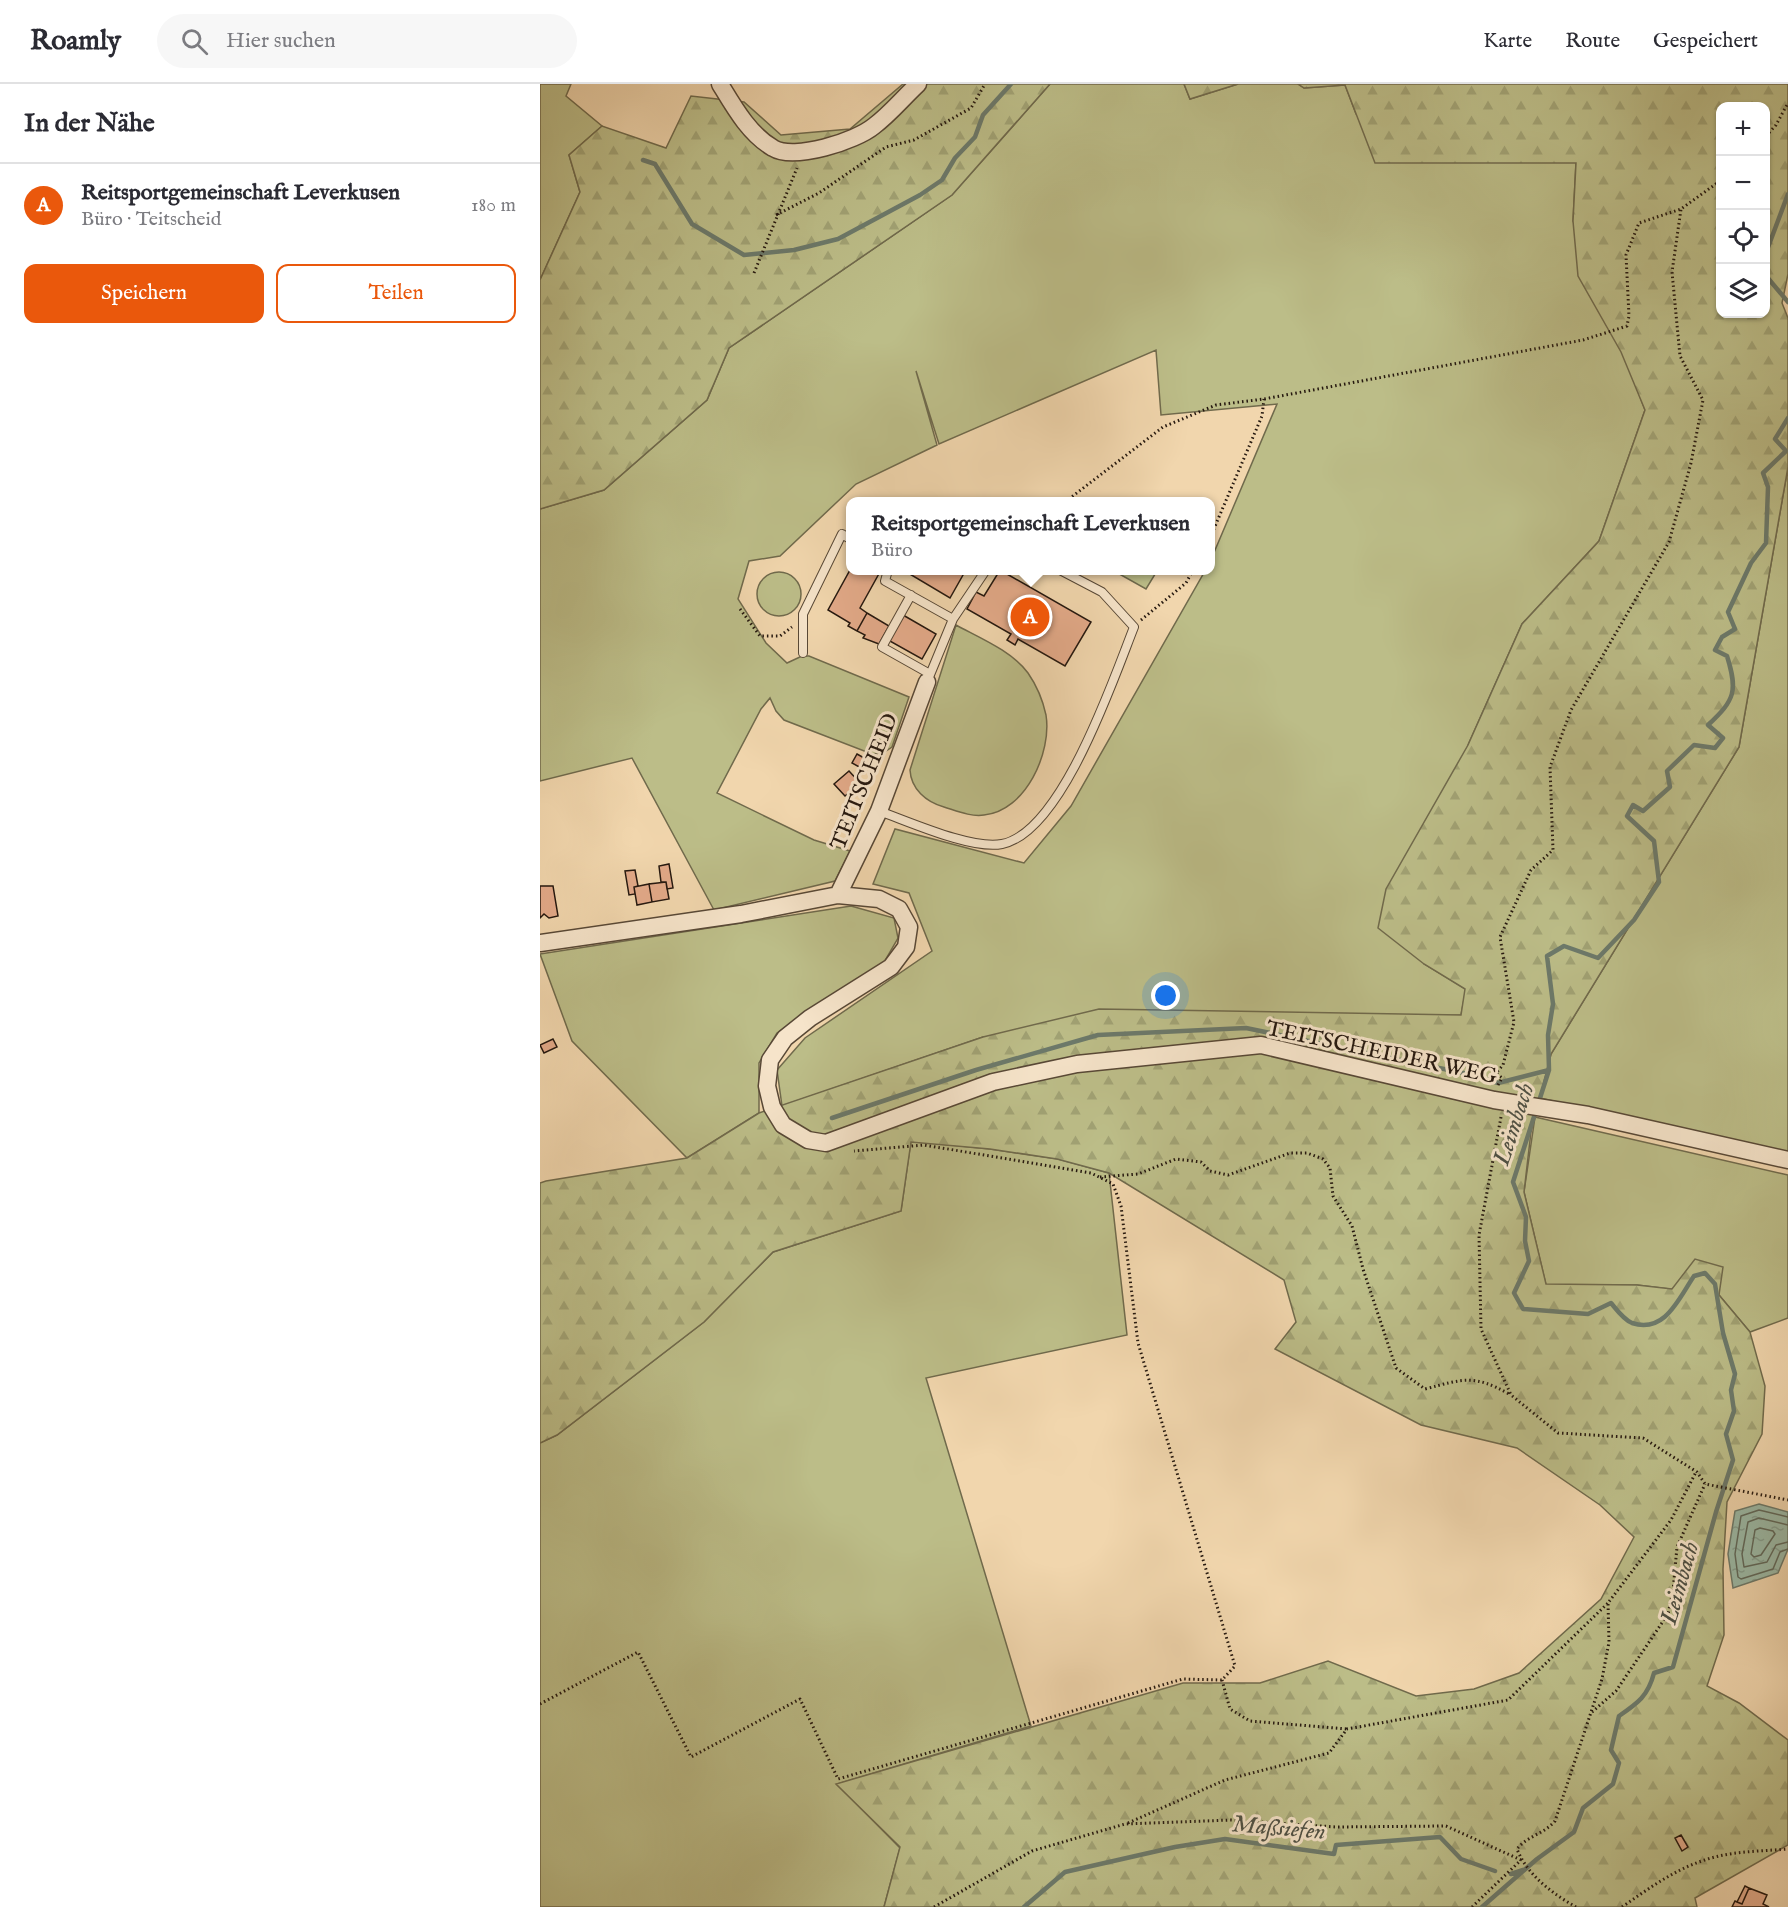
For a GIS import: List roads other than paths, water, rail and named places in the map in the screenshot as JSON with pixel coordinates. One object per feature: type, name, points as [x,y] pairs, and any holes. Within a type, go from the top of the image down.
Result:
[{"type":"street","points":[[720,84],[741,119],[774,149],[804,152],[838,144],[873,128],[918,84]]},
{"type":"street","name":"TEITSCHEID","points":[[838,895],[879,812],[928,678]]},
{"type":"street","points":[[540,943],[741,914],[838,895]]},
{"type":"street","name":"TEITSCHEIDER WEG","points":[[838,895],[879,899],[899,909],[909,927],[906,947],[891,967],[810,1018],[784,1038],[770,1060],[766,1086],[772,1107],[783,1125],[808,1140],[826,1143],[993,1082],[1077,1064],[1261,1045],[1509,1102],[1588,1115],[1788,1160]]},
{"type":"lane","points":[[803,653],[803,614],[842,534],[846,536]]},
{"type":"lane","points":[[886,575],[885,580],[953,619]]},
{"type":"lane","points":[[911,595],[882,647],[928,678],[953,619],[983,575]]},
{"type":"lane","points":[[879,812],[975,843],[1001,844],[1018,838],[1035,825],[1066,782],[1101,709],[1134,627],[1102,592],[1070,575]]},
{"type":"water","points":[[1759,1504],[1788,1512],[1788,1549],[1778,1573],[1733,1588],[1728,1554],[1735,1511]]},
{"type":"waterway","points":[[643,160],[655,164],[692,224],[744,255],[794,250],[838,239],[920,195],[942,180],[955,158],[975,137],[983,115],[1011,84]]},
{"type":"waterway","name":"Leimbach","points":[[1788,194],[1767,250],[1767,277],[1788,302]]},
{"type":"waterway","name":"Leimbach","points":[[1482,1907],[1537,1859],[1574,1832],[1583,1808],[1613,1784],[1619,1763],[1611,1750],[1619,1716],[1641,1698],[1649,1688],[1654,1673],[1673,1667],[1716,1512],[1733,1460],[1726,1434],[1734,1411],[1731,1390],[1735,1374],[1723,1333],[1715,1284],[1705,1273],[1694,1276],[1670,1312],[1662,1319],[1644,1325],[1629,1322],[1611,1303],[1588,1314],[1523,1309],[1514,1293],[1529,1261],[1525,1241],[1526,1217],[1513,1182],[1549,1070],[1548,1035],[1553,1004],[1547,956],[1564,946],[1598,958],[1634,920],[1659,882],[1654,841],[1627,816],[1633,805],[1643,811],[1670,787],[1667,771],[1694,745],[1715,748],[1723,738],[1708,725],[1724,709],[1733,687],[1727,656],[1715,650],[1722,637],[1735,629],[1728,612],[1751,563],[1766,543],[1768,487],[1763,473],[1786,451],[1775,439],[1788,418]]},
{"type":"waterway","points":[[832,1118],[976,1070],[1098,1035],[1246,1028],[1473,1075],[1498,1083],[1549,1070]]},
{"type":"waterway","name":"Maßsiefen","points":[[1024,1907],[1065,1872],[1175,1847],[1225,1839],[1334,1854],[1336,1845],[1440,1837],[1461,1859],[1495,1871]]},
{"type":"waterway","name":"Leimbach","points":[[1511,1874],[1523,1870]]},
{"type":"place","name":"Reitsportgemeinschaft Leverkusen","points":[[1030,617]]}]
